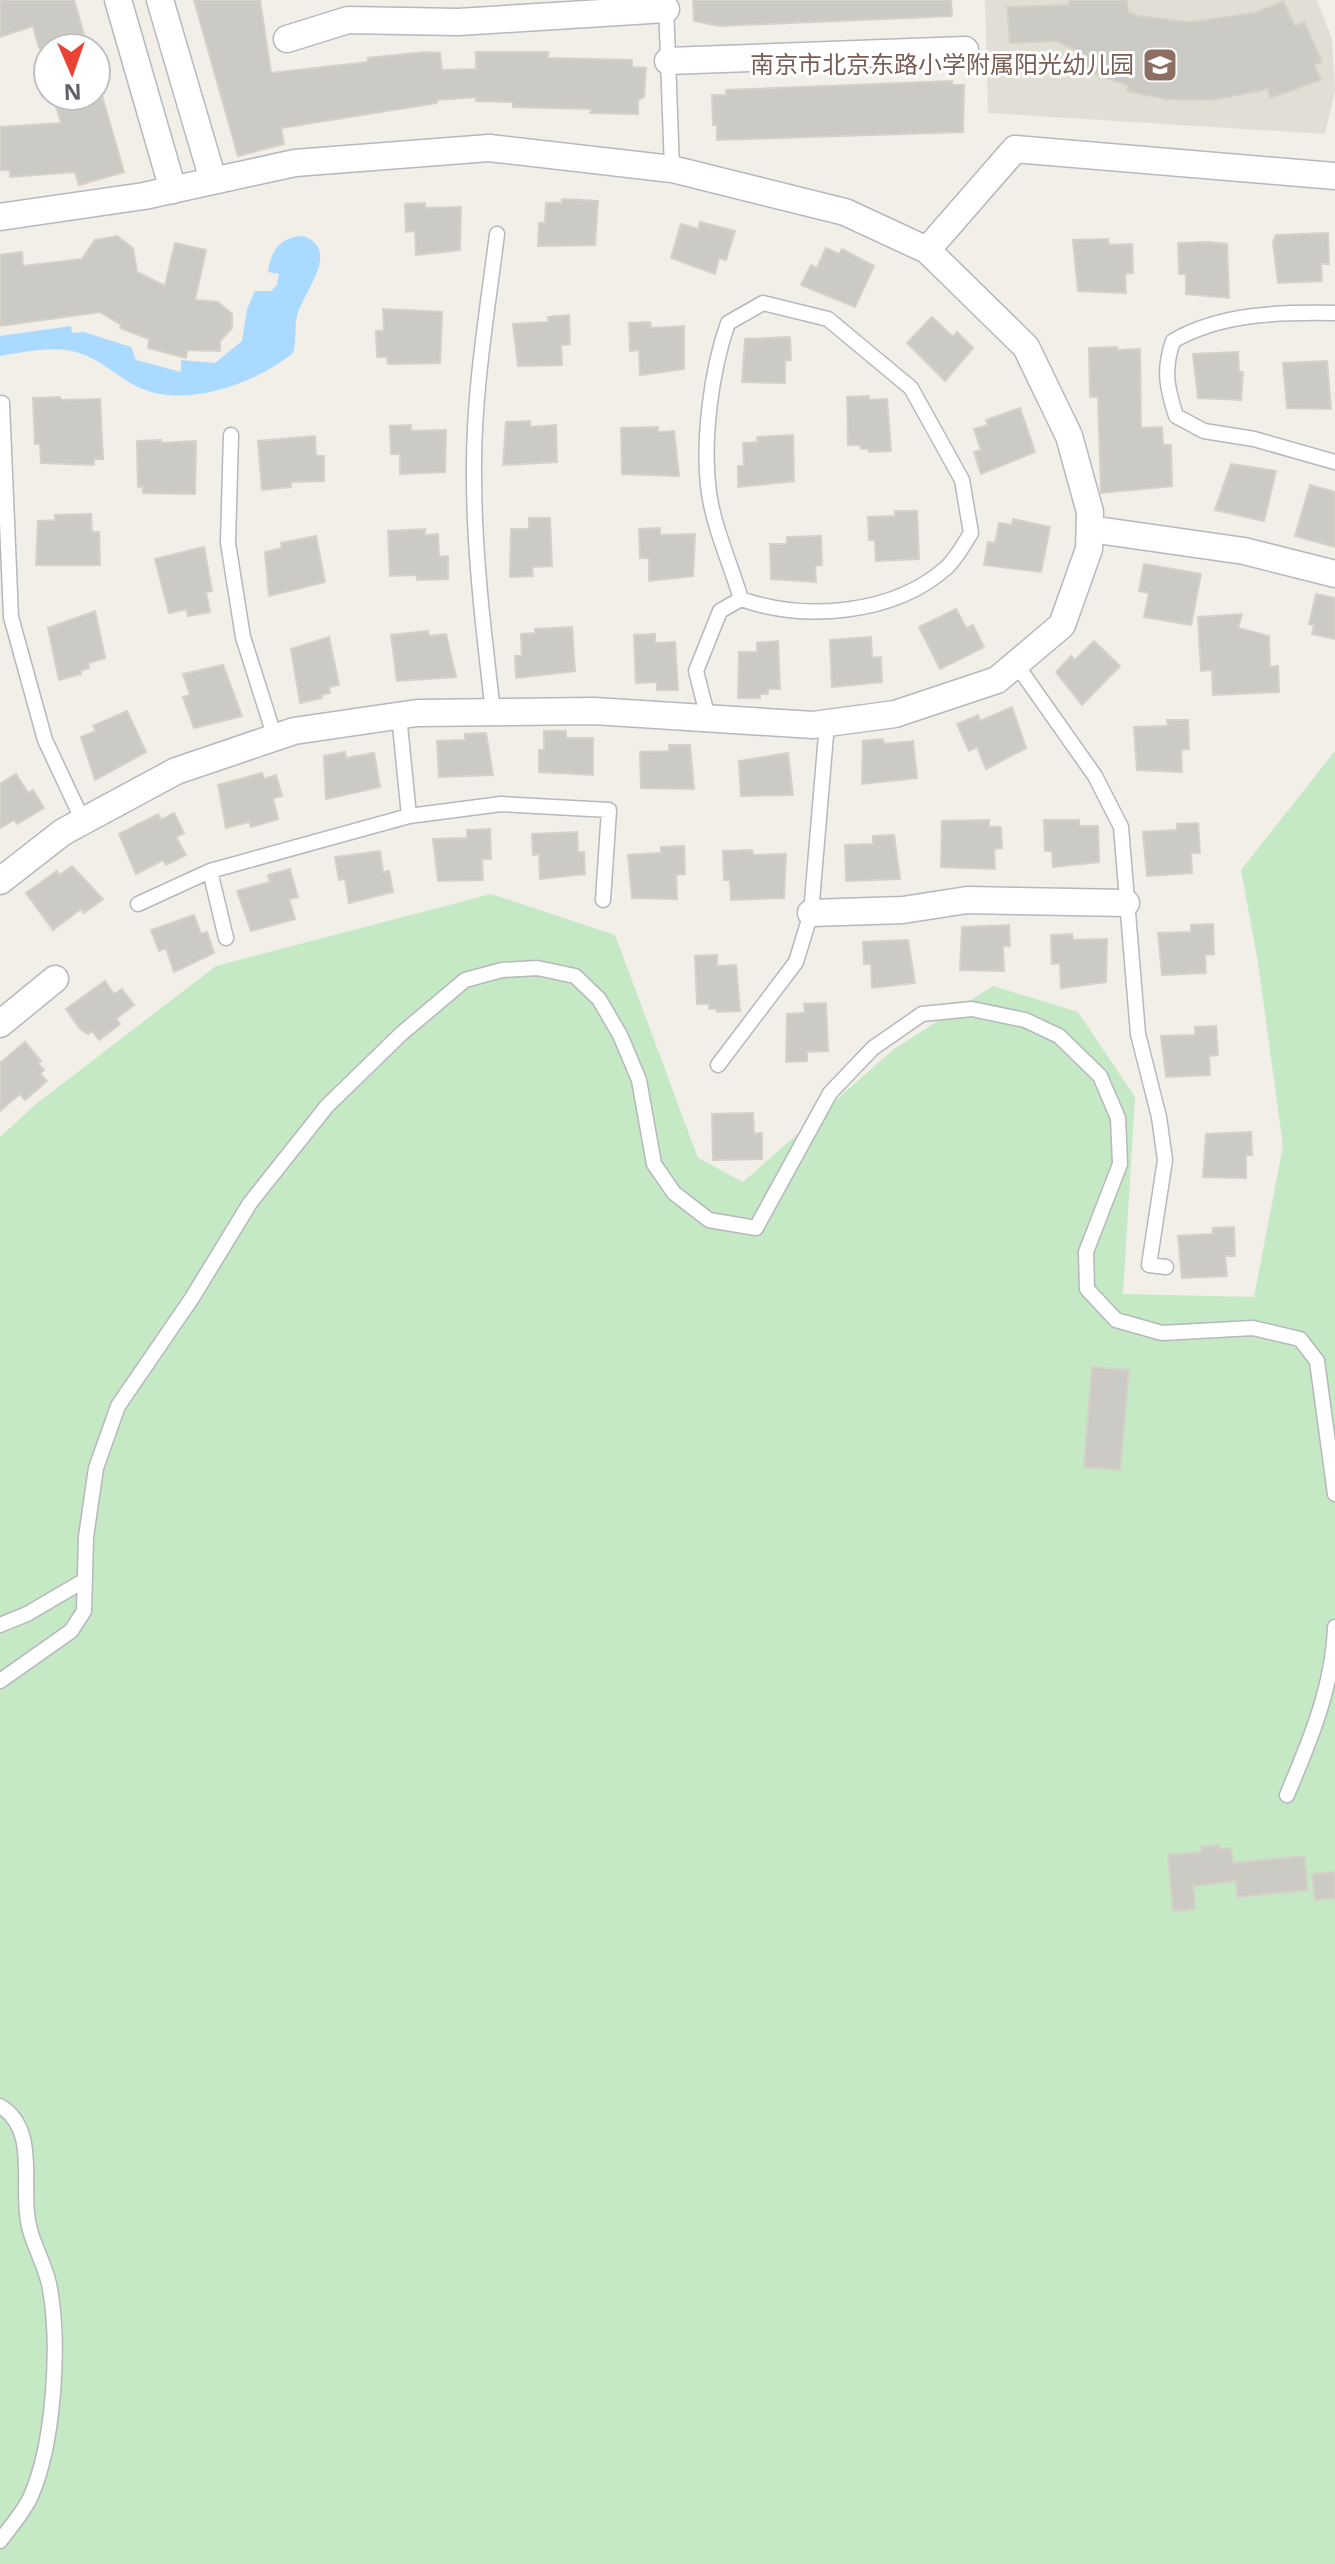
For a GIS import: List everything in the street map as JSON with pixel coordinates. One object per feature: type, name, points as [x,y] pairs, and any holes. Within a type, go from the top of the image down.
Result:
[{"type":"street","points":[[118,0],[173,190]]},
{"type":"street","points":[[160,0],[213,180]]},
{"type":"street","points":[[287,39],[348,20],[456,11],[666,5]]},
{"type":"street","points":[[668,61],[965,50]]},
{"type":"street","points":[[0,217],[173,190],[295,163],[489,148],[672,169],[845,212],[927,250],[1026,347],[1069,436],[1090,512],[1089,549],[1062,625],[997,680],[895,714],[827,723],[594,711],[493,712],[399,715],[294,731],[176,771],[63,832],[0,881]]},
{"type":"street","points":[[927,250],[1015,149],[1335,176]]},
{"type":"street","points":[[1090,529],[1244,551],[1335,574]]},
{"type":"street","points":[[811,913],[903,910],[967,900],[1126,903]]},
{"type":"street","points":[[0,1024],[55,979]]},
{"type":"lane","points":[[666,5],[672,169]]},
{"type":"lane","points":[[493,712],[479,592],[474,475],[477,393],[497,234]]},
{"type":"lane","points":[[763,303],[828,319],[911,388],[962,480],[971,533],[949,567],[909,594],[839,610],[803,612],[768,609],[741,599],[709,493],[710,422],[716,356],[728,323],[763,303]]},
{"type":"lane","points":[[1335,313],[1242,317],[1193,329],[1173,341],[1166,361],[1165,382],[1176,416],[1204,431],[1254,439],[1335,462]]},
{"type":"lane","points":[[2,403],[11,617],[45,740],[83,821]]},
{"type":"lane","points":[[231,435],[228,543],[243,637],[275,738]]},
{"type":"lane","points":[[708,718],[696,671],[720,611],[741,599]]},
{"type":"lane","points":[[1016,664],[1095,776],[1121,827],[1138,1034],[1154,1094],[1165,1160],[1149,1265],[1166,1267]]},
{"type":"lane","points":[[399,715],[409,816]]},
{"type":"lane","points":[[718,1065],[796,962],[811,913],[827,723]]},
{"type":"lane","points":[[138,904],[210,871],[409,816],[501,804],[609,810],[603,900]]},
{"type":"lane","points":[[210,871],[226,938]]},
{"type":"lane","points":[[0,1681],[71,1631],[84,1611],[86,1537],[96,1468],[118,1406],[192,1298],[250,1203],[327,1106],[401,1034],[465,980],[514,969],[537,968],[575,976],[599,999],[620,1035],[639,1080],[654,1164],[674,1193],[709,1220],[756,1228],[830,1093],[873,1048],[922,1014],[972,1009],[1025,1020],[1059,1036],[1100,1076],[1118,1118],[1120,1164],[1086,1252],[1087,1289],[1116,1320],[1162,1333],[1253,1328],[1300,1339],[1317,1361],[1335,1494]]},
{"type":"lane","points":[[0,1625],[27,1614],[85,1580]]},
{"type":"lane","points":[[1287,1795],[1306,1751],[1334,1663],[1335,1627]]},
{"type":"lane","points":[[0,2106],[11,2112],[22,2131],[27,2214],[33,2245],[50,2286],[54,2330],[44,2454],[30,2497],[0,2541]]},
{"type":"shaded area","name":"南京市北京东路小学附属阳光幼儿园","points":[[985,0],[1317,0],[1332,39],[1335,90],[1325,134],[988,113]]},
{"type":"green space","points":[[1335,751],[1335,2564],[0,2564],[0,1137],[36,1104],[216,966],[491,894],[615,935],[698,1158],[743,1182],[894,1049],[993,986],[1078,1012],[1135,1097],[1123,1294],[1254,1297],[1283,1146],[1258,962],[1241,870]]},
{"type":"water","points":[[303,236],[314,242],[320,251],[320,261],[297,316],[293,353],[261,374],[242,382],[201,394],[161,394],[135,385],[88,356],[70,351],[40,350],[0,356],[0,336],[71,326],[72,333],[84,332],[131,347],[136,360],[181,372],[181,360],[215,363],[242,341],[247,309],[255,291],[271,291],[277,285],[279,274],[268,272],[274,251],[288,239]]},
{"type":"building","points":[[0,0],[74,0],[83,32],[35,32],[33,26],[0,37]]},
{"type":"building","points":[[194,0],[260,0],[271,73],[425,52],[440,53],[442,70],[476,69],[476,52],[548,52],[548,58],[632,60],[632,67],[646,68],[644,97],[638,100],[638,114],[513,107],[513,102],[476,101],[476,97],[437,100],[437,103],[281,128],[284,144],[238,156]]},
{"type":"building","points":[[693,0],[951,0],[952,16],[719,26],[694,21]]},
{"type":"building","points":[[1070,0],[1127,0],[1128,12],[1138,16],[1189,22],[1255,13],[1283,1],[1295,26],[1304,22],[1322,62],[1314,65],[1321,80],[1270,98],[1268,89],[1212,100],[1166,99],[1127,91],[1129,86],[1078,68],[1084,55],[1057,41],[1010,43],[1007,7],[1068,5]]},
{"type":"building","points":[[952,81],[952,85],[964,85],[963,132],[717,140],[717,125],[713,125],[712,95],[726,95],[726,90]]},
{"type":"building","points":[[58,112],[107,112],[124,172],[79,185],[75,172],[10,177],[10,170],[0,170],[0,127],[61,123]]},
{"type":"building","points":[[562,199],[598,201],[595,245],[538,246],[539,223],[545,223],[546,203],[562,203]]},
{"type":"building","points":[[425,203],[425,208],[461,207],[460,250],[416,255],[415,231],[406,232],[405,204]]},
{"type":"building","points":[[700,222],[735,231],[726,260],[719,258],[715,274],[671,258],[681,224],[698,229]]},
{"type":"building","points":[[1328,233],[1329,264],[1321,264],[1322,281],[1278,283],[1273,242],[1276,235]]},
{"type":"building","points":[[117,236],[133,248],[137,272],[165,286],[175,243],[206,250],[195,300],[218,302],[232,314],[232,328],[220,341],[220,351],[187,350],[186,358],[148,348],[149,339],[120,328],[121,325],[100,312],[0,326],[0,255],[22,252],[23,266],[82,259],[95,240]]},
{"type":"building","points":[[1108,239],[1109,245],[1132,244],[1133,273],[1125,274],[1126,293],[1078,291],[1073,240]]},
{"type":"building","points":[[1178,243],[1227,244],[1229,298],[1186,294],[1186,274],[1179,274]]},
{"type":"building","points":[[826,248],[839,254],[842,249],[874,266],[855,307],[801,285],[811,265],[817,268]]},
{"type":"building","points":[[383,309],[442,312],[440,363],[388,364],[387,357],[377,357],[376,331],[384,331]]},
{"type":"building","points":[[569,315],[570,344],[561,345],[562,365],[518,366],[513,324],[549,322],[548,317]]},
{"type":"building","points":[[932,317],[953,337],[957,332],[973,348],[945,381],[907,343]]},
{"type":"building","points":[[650,322],[651,328],[684,326],[684,369],[640,375],[639,350],[630,351],[629,323]]},
{"type":"building","points":[[790,337],[791,360],[785,361],[785,383],[742,382],[745,339]]},
{"type":"building","points":[[1117,347],[1117,350],[1140,349],[1141,428],[1162,427],[1163,445],[1171,445],[1172,486],[1101,493],[1098,397],[1090,397],[1089,348]]},
{"type":"building","points":[[1238,352],[1239,372],[1243,372],[1241,400],[1198,398],[1193,354]]},
{"type":"building","points":[[1327,361],[1331,409],[1287,408],[1283,363]]},
{"type":"building","points":[[869,396],[869,400],[887,399],[891,451],[869,452],[869,449],[861,449],[860,445],[848,445],[847,397]]},
{"type":"building","points":[[60,397],[61,400],[100,399],[103,459],[94,459],[94,465],[41,463],[40,444],[35,444],[33,398]]},
{"type":"building","points":[[1020,408],[1035,452],[981,474],[974,452],[981,450],[974,429],[988,425],[986,420]]},
{"type":"building","points":[[530,421],[530,427],[556,425],[557,462],[503,465],[506,422]]},
{"type":"building","points":[[411,425],[411,431],[446,430],[445,472],[400,474],[400,454],[391,454],[390,426]]},
{"type":"building","points":[[658,427],[658,432],[674,431],[679,476],[622,474],[621,428]]},
{"type":"building","points":[[793,435],[794,481],[738,487],[738,466],[744,466],[743,443],[758,442],[757,437]]},
{"type":"building","points":[[315,436],[316,456],[324,456],[324,481],[291,482],[291,487],[262,490],[258,441]]},
{"type":"building","points":[[161,440],[161,443],[196,441],[195,494],[143,493],[143,486],[138,487],[137,441]]},
{"type":"building","points":[[1231,464],[1276,471],[1264,521],[1215,510]]},
{"type":"building","points":[[1310,485],[1335,492],[1335,547],[1295,536]]},
{"type":"building","points":[[895,511],[917,511],[919,559],[876,561],[875,540],[869,540],[868,517],[895,516]]},
{"type":"building","points":[[91,514],[92,532],[99,532],[100,565],[36,565],[38,521],[55,520],[55,515]]},
{"type":"building","points":[[529,518],[550,518],[552,566],[532,567],[533,576],[510,577],[511,529],[529,529]]},
{"type":"building","points":[[1013,519],[1050,527],[1041,572],[984,565],[988,542],[995,543],[999,523],[1012,525]]},
{"type":"building","points":[[660,528],[660,535],[695,534],[693,576],[649,581],[649,558],[640,558],[639,529]]},
{"type":"building","points":[[425,529],[425,535],[438,534],[439,557],[448,556],[448,579],[417,580],[417,575],[390,576],[388,531]]},
{"type":"building","points":[[316,536],[325,582],[269,596],[265,552],[282,548],[281,543]]},
{"type":"building","points":[[821,536],[822,565],[815,566],[816,582],[771,579],[770,544],[787,544],[787,537]]},
{"type":"building","points":[[204,547],[212,591],[206,592],[210,612],[188,616],[187,609],[169,613],[155,559]]},
{"type":"building","points":[[1144,564],[1201,574],[1191,625],[1144,617],[1149,593],[1139,591]]},
{"type":"building","points":[[1316,594],[1335,598],[1335,639],[1312,634],[1314,625],[1309,624]]},
{"type":"building","points":[[956,609],[966,628],[973,625],[984,647],[940,669],[919,627]]},
{"type":"building","points":[[95,611],[105,658],[88,663],[89,668],[80,671],[81,674],[59,680],[48,628]]},
{"type":"building","points":[[1242,614],[1238,628],[1269,636],[1270,667],[1278,666],[1279,692],[1213,695],[1212,670],[1201,671],[1198,617]]},
{"type":"building","points":[[572,627],[575,671],[516,678],[515,656],[522,656],[521,634],[535,633],[535,629]]},
{"type":"building","points":[[428,631],[429,636],[446,634],[456,677],[397,681],[391,635]]},
{"type":"building","points":[[655,634],[655,643],[675,642],[678,690],[657,690],[657,682],[636,683],[634,635]]},
{"type":"building","points":[[329,637],[339,685],[329,687],[330,693],[321,695],[322,698],[300,703],[291,649]]},
{"type":"building","points":[[871,637],[872,658],[881,657],[882,682],[832,687],[830,640]]},
{"type":"building","points":[[778,641],[780,689],[768,689],[768,694],[760,694],[760,698],[738,698],[739,652],[757,652],[757,643]]},
{"type":"building","points":[[1094,641],[1120,666],[1082,705],[1056,672],[1071,656],[1075,660]]},
{"type":"building","points":[[223,665],[242,716],[194,728],[183,697],[190,695],[183,674]]},
{"type":"building","points":[[1012,707],[1026,748],[986,769],[977,747],[969,751],[957,724],[978,715],[980,721]]},
{"type":"building","points":[[127,711],[146,752],[95,780],[81,737],[96,731],[93,726]]},
{"type":"building","points":[[1167,720],[1188,720],[1189,749],[1181,750],[1182,772],[1137,770],[1134,727],[1168,726]]},
{"type":"building","points":[[544,731],[566,731],[566,738],[593,738],[593,775],[539,772],[539,750],[544,750]]},
{"type":"building","points":[[486,733],[493,775],[439,777],[437,741],[465,740],[465,734]]},
{"type":"building","points":[[883,739],[884,744],[913,741],[917,778],[862,784],[863,741]]},
{"type":"building","points":[[669,745],[690,745],[694,789],[641,788],[640,752],[669,751]]},
{"type":"building","points":[[345,752],[346,758],[374,753],[380,787],[326,799],[324,756]]},
{"type":"building","points":[[788,753],[793,795],[741,796],[739,761]]},
{"type":"building","points":[[262,773],[264,779],[276,775],[282,796],[273,798],[278,819],[251,827],[249,822],[226,828],[218,785]]},
{"type":"building","points":[[16,774],[28,793],[33,790],[44,808],[17,824],[14,820],[0,828],[0,784]]},
{"type":"building","points":[[174,813],[184,833],[176,837],[186,855],[166,865],[163,860],[136,874],[119,834],[158,814],[161,820]]},
{"type":"building","points":[[989,820],[989,827],[1001,827],[1002,848],[994,849],[995,869],[941,867],[942,821]]},
{"type":"building","points":[[1044,820],[1079,820],[1079,826],[1098,826],[1099,862],[1053,867],[1052,851],[1045,851]]},
{"type":"building","points":[[1198,823],[1200,853],[1191,853],[1192,873],[1147,876],[1143,832],[1177,830],[1177,824]]},
{"type":"building","points":[[490,829],[491,859],[482,859],[483,880],[438,881],[433,839],[467,838],[467,830]]},
{"type":"building","points":[[577,832],[578,852],[584,852],[585,874],[540,879],[539,854],[533,855],[532,834]]},
{"type":"building","points":[[894,835],[900,879],[846,881],[845,845],[873,844],[873,836]]},
{"type":"building","points":[[684,846],[685,874],[676,875],[677,899],[632,898],[628,855],[661,853],[661,847]]},
{"type":"building","points":[[752,850],[753,855],[786,854],[784,898],[731,900],[730,880],[724,880],[723,851]]},
{"type":"building","points":[[380,851],[383,872],[389,871],[393,892],[349,903],[345,879],[339,880],[335,857]]},
{"type":"building","points":[[72,866],[103,899],[84,913],[81,909],[53,930],[26,893],[57,871],[60,875]]},
{"type":"building","points":[[290,869],[298,897],[289,899],[295,919],[251,931],[237,891],[270,882],[268,875]]},
{"type":"building","points":[[194,915],[201,934],[207,932],[214,953],[174,972],[166,948],[159,951],[151,930]]},
{"type":"building","points":[[1213,924],[1214,954],[1205,955],[1206,973],[1162,975],[1158,933],[1191,932],[1191,925]]},
{"type":"building","points":[[1009,925],[1010,946],[1003,946],[1004,971],[960,970],[962,927]]},
{"type":"building","points":[[1072,934],[1073,940],[1107,939],[1106,982],[1061,988],[1060,963],[1052,964],[1051,935]]},
{"type":"building","points":[[908,940],[915,983],[872,988],[871,964],[864,964],[863,942]]},
{"type":"building","points":[[717,955],[717,966],[736,965],[740,1011],[717,1012],[717,1009],[709,1009],[709,1004],[697,1004],[695,956]]},
{"type":"building","points":[[105,981],[114,994],[122,989],[134,1005],[116,1019],[120,1024],[99,1040],[92,1031],[88,1034],[80,1029],[66,1009]]},
{"type":"building","points":[[826,1003],[828,1051],[807,1052],[807,1061],[786,1062],[787,1014],[805,1013],[804,1004]]},
{"type":"building","points":[[1216,1026],[1218,1055],[1209,1056],[1210,1075],[1166,1077],[1161,1036],[1195,1035],[1195,1027]]},
{"type":"building","points":[[25,1042],[41,1061],[38,1064],[44,1070],[40,1074],[47,1081],[25,1100],[20,1094],[0,1111],[0,1063]]},
{"type":"building","points":[[753,1113],[754,1134],[762,1133],[762,1159],[713,1160],[712,1114]]},
{"type":"building","points":[[1251,1132],[1252,1155],[1246,1155],[1246,1178],[1203,1177],[1206,1134]]},
{"type":"building","points":[[1234,1227],[1235,1256],[1225,1256],[1227,1276],[1182,1278],[1178,1236],[1213,1234],[1213,1228]]},
{"type":"building","points":[[1092,1367],[1129,1370],[1120,1470],[1084,1467]]},
{"type":"building","points":[[1219,1845],[1220,1849],[1231,1848],[1233,1863],[1304,1856],[1308,1890],[1237,1897],[1236,1881],[1193,1886],[1195,1909],[1173,1911],[1168,1855],[1202,1852],[1201,1847]]},
{"type":"building","points":[[1335,1872],[1335,1898],[1315,1900],[1312,1874]]},
{"type":"place","name":"南京市北京东路小学附属阳光幼儿园","points":[[1160,65]]}]
